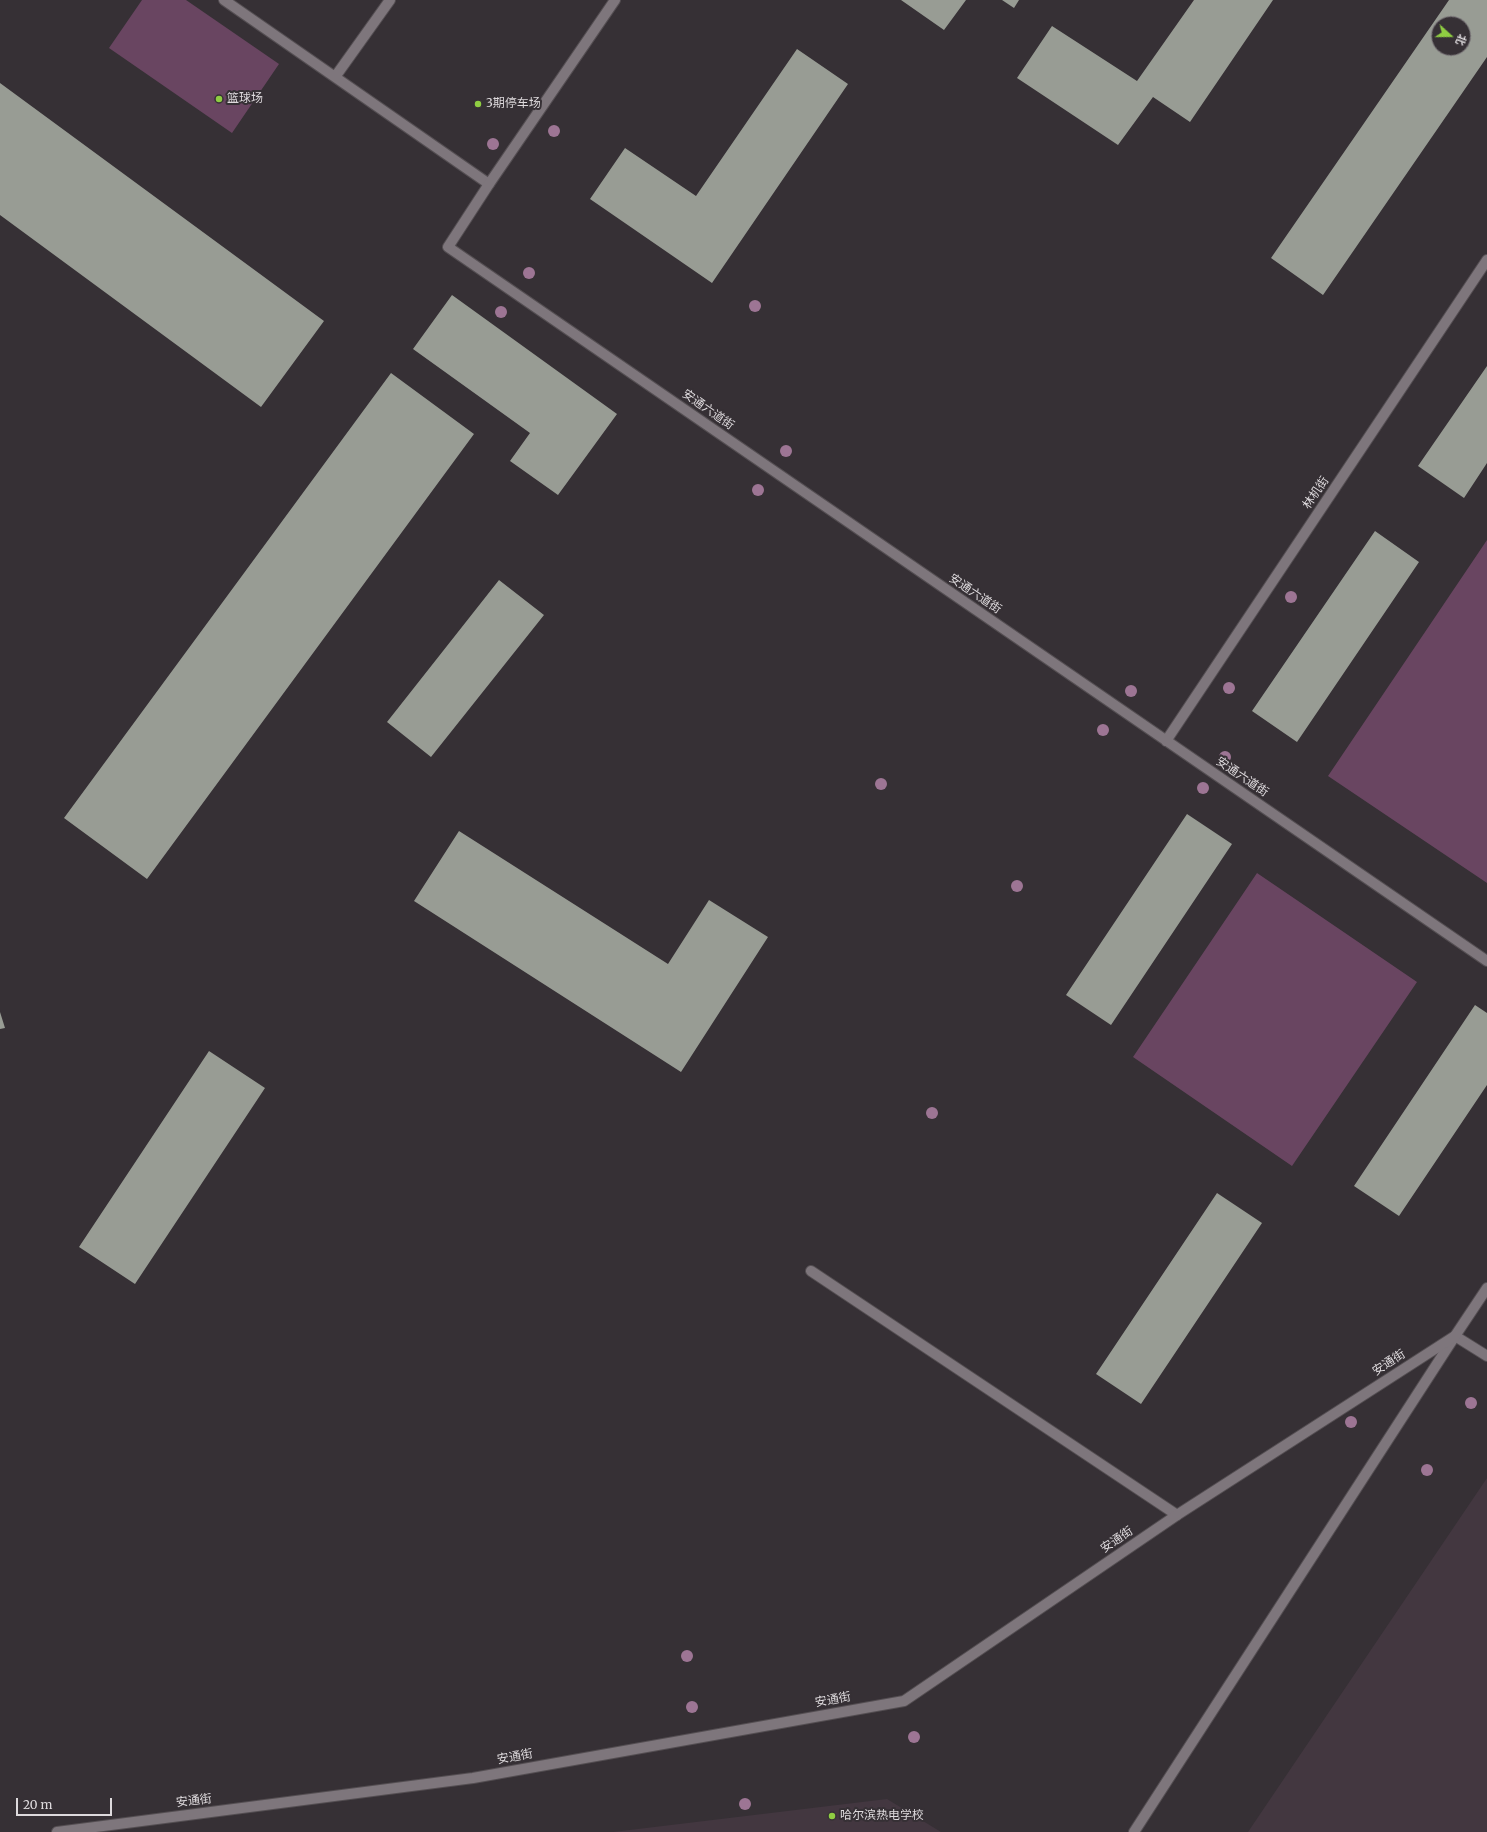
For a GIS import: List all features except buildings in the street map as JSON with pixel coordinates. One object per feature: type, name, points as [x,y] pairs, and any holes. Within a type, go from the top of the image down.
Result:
[{"type":"street","points":[[224,0],[489,184],[615,0]]},
{"type":"street","points":[[335,77],[390,0]]},
{"type":"street","name":"安通六道街","points":[[489,184],[448,247],[1487,961]]},
{"type":"street","name":"林机街","points":[[1166,741],[1487,260]]},
{"type":"street","points":[[811,1272],[1177,1515]]},
{"type":"street","name":"安通街","points":[[57,1832],[473,1778],[904,1701],[1177,1515],[1455,1336],[1487,1288]]},
{"type":"street","points":[[1134,1832],[1455,1336],[1487,1356]]},
{"type":"shaded area","name":"篮球场","points":[[142,0],[186,0],[279,64],[232,133],[109,48]]},
{"type":"shaded area","points":[[1487,540],[1487,883],[1328,776]]},
{"type":"shaded area","points":[[1257,873],[1417,982],[1292,1166],[1133,1057]]},
{"type":"shaded area","points":[[1487,1478],[1487,1832],[1248,1832]]},
{"type":"shaded area","name":"哈尔滨热电学校","points":[[887,1799],[941,1832],[613,1832]]},
{"type":"place","name":"篮球场","points":[[219,99]]},
{"type":"place","name":"3期停车场","points":[[478,104]]},
{"type":"place","name":"哈尔滨热电学校","points":[[832,1816]]}]
